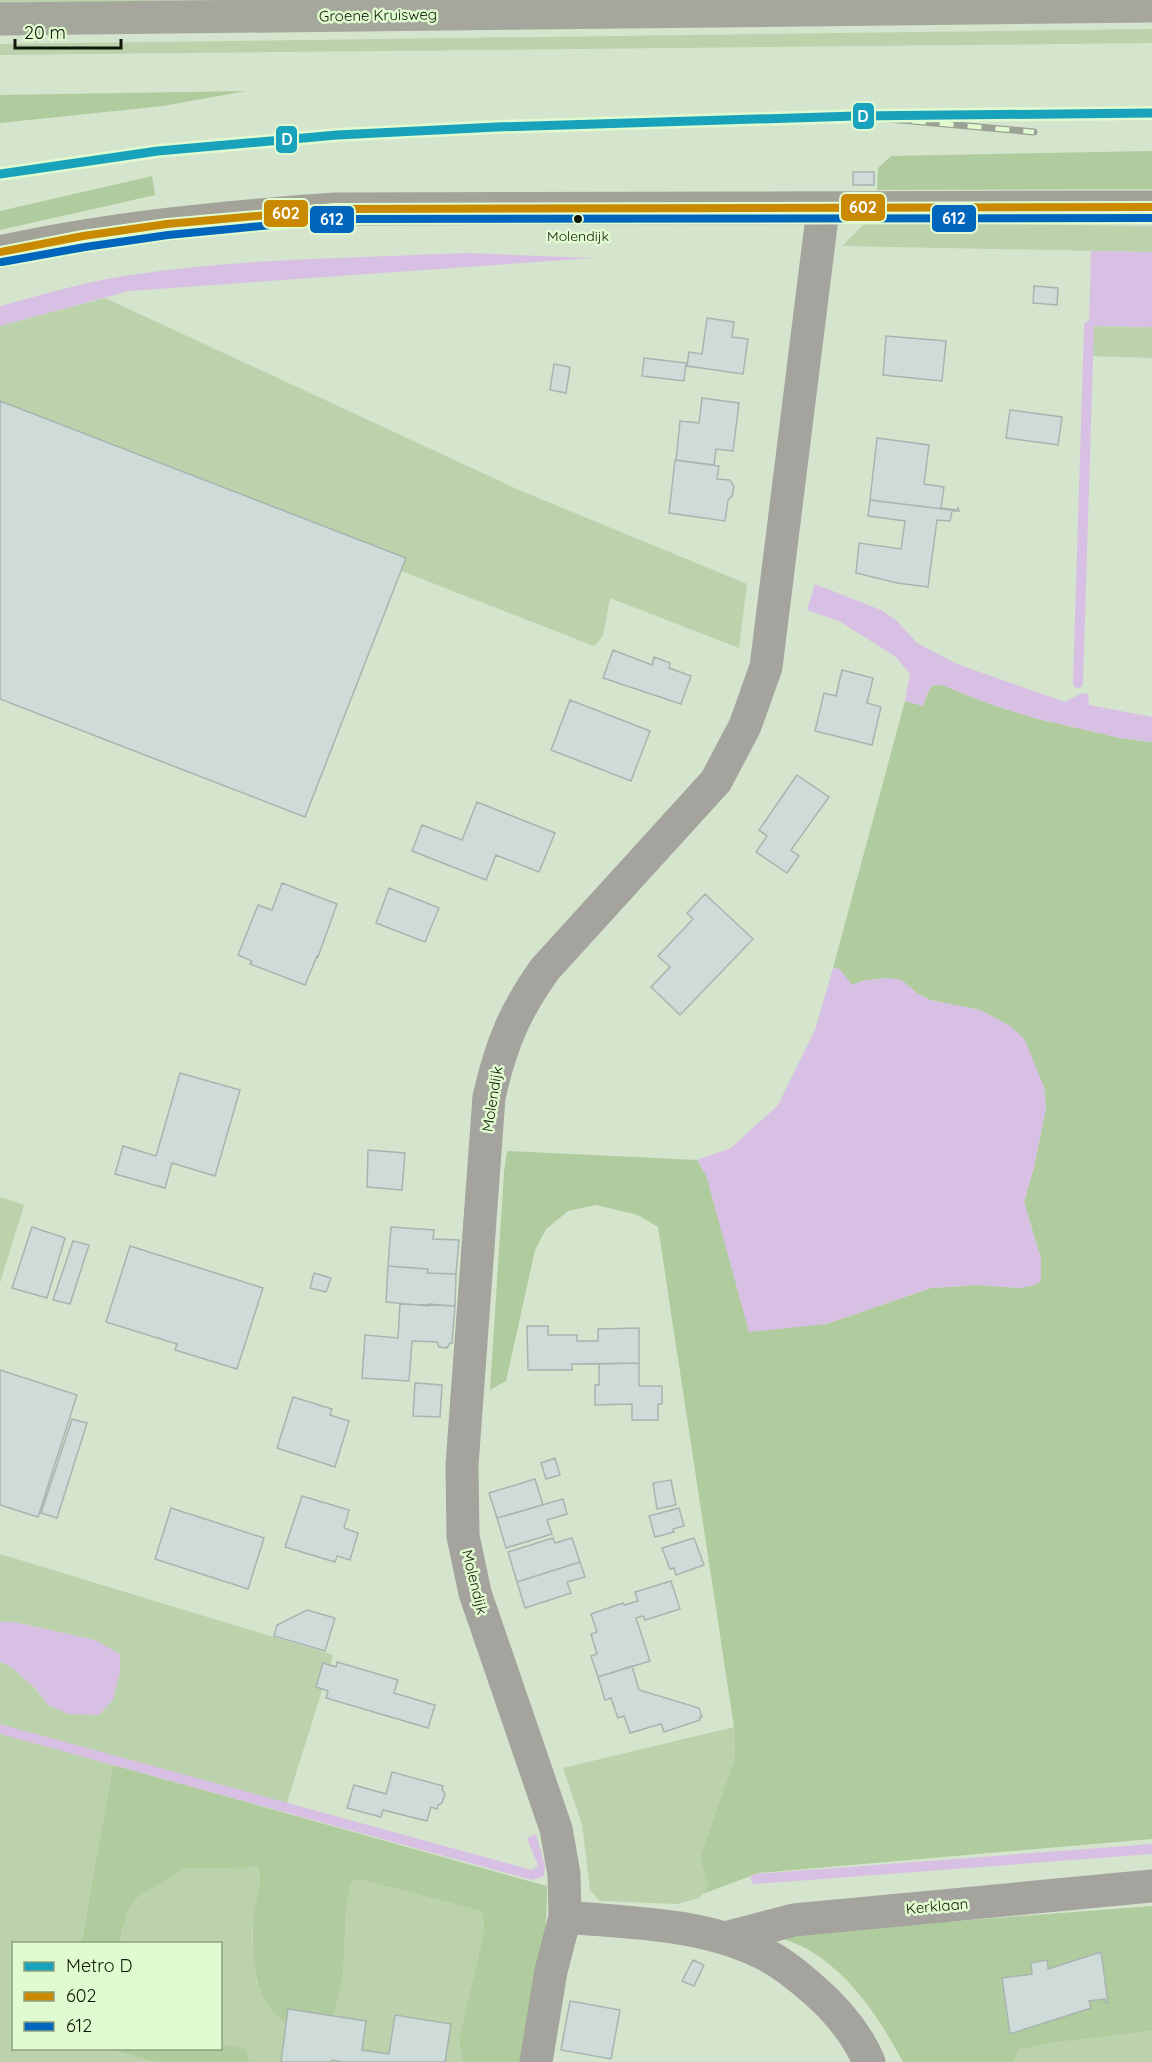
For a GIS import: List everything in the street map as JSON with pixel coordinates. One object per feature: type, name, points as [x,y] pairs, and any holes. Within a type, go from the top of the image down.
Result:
[{"type":"main road","name":"Groene Kruisweg","points":[[0,19],[1152,6]]},
{"type":"street","points":[[0,252],[224,217],[335,209],[1152,207]]},
{"type":"street","name":"Molendijk","points":[[536,2062],[550,1971],[565,1917],[564,1874],[556,1829],[475,1593],[463,1536],[462,1465],[489,1097],[497,1061],[510,1026],[525,996],[544,969],[716,781],[745,726],[766,667],[824,209]]},
{"type":"street","name":"Kerklaan","points":[[724,1938],[794,1920],[1152,1886]]},
{"type":"street","points":[[565,1917],[683,1928],[724,1938],[759,1951],[796,1974],[835,2008],[864,2050],[869,2062]]},
{"type":"green space","points":[[0,0],[222,0],[0,3]]},
{"type":"green space","points":[[1152,29],[1152,43],[0,55],[0,44]]},
{"type":"green space","points":[[246,91],[163,106],[0,123],[0,95]]},
{"type":"green space","points":[[1152,151],[1152,189],[877,190],[878,168],[891,156]]},
{"type":"green space","points":[[152,176],[155,195],[0,230],[0,211]]},
{"type":"green space","points":[[865,223],[1152,226],[1152,252],[842,246]]},
{"type":"green space","points":[[105,298],[519,490],[747,584],[739,648],[610,598],[603,636],[594,646],[0,415],[0,326]]},
{"type":"green space","points":[[1089,326],[1152,327],[1152,358],[1090,356]]},
{"type":"green space","points":[[933,685],[942,685],[984,702],[1034,718],[1120,738],[1152,742],[1152,1839],[759,1873],[702,1894],[708,1887],[700,1857],[735,1757],[734,1727],[658,1227],[638,1215],[596,1205],[568,1211],[546,1229],[535,1250],[506,1381],[490,1390],[507,1151],[697,1160],[706,1175],[826,1324],[931,1288],[977,1285],[1020,1288],[1041,1281],[1041,1259],[1024,1202],[1046,1108],[1044,1087],[1012,1027],[980,1010],[930,1000],[918,994],[901,980],[888,978],[862,981],[852,985],[840,970],[833,968],[905,701],[923,706]]},
{"type":"green space","points":[[0,1197],[24,1205],[0,1283]]},
{"type":"green space","points":[[0,1554],[333,1655],[284,1812],[113,1765],[81,1942],[12,1942],[12,2050],[112,2050],[154,2062],[0,2062],[0,1662],[21,1674],[48,1705],[120,1672],[120,1655],[95,1640],[14,1622],[0,1622]]},
{"type":"green space","points":[[734,1727],[735,1757],[700,1857],[708,1887],[699,1898],[677,1904],[600,1901],[590,1890],[582,1824],[563,1768]]},
{"type":"green space","points":[[113,1765],[547,1886],[543,1952],[525,2062],[462,2062],[459,2038],[483,1936],[484,1920],[481,1911],[362,1880],[353,1880],[346,1913],[343,1973],[333,2020],[295,2030],[283,2021],[267,2003],[255,1970],[253,1916],[260,1884],[258,1866],[243,1869],[185,1868],[137,1898],[128,1910],[119,1942],[81,1942]]},
{"type":"green space","points":[[258,1866],[260,1872],[252,1933],[257,1983],[333,2020],[343,1973],[346,1913],[353,1880],[362,1880],[481,1911],[484,1920],[483,1936],[459,2038],[462,2062],[250,2062],[246,2050],[236,2046],[222,2046],[222,1942],[120,1942],[128,1910],[137,1898],[185,1868],[243,1869]]},
{"type":"green space","points":[[1152,1906],[1152,2030],[1052,2043],[1019,2050],[1012,2062],[903,2062],[885,2030],[864,2000],[839,1972],[809,1950],[775,1935]]},
{"type":"green space","points":[[1152,2030],[1152,2062],[1012,2062],[1019,2050],[1052,2043]]},
{"type":"green space","points":[[222,2046],[236,2046],[246,2050],[250,2062],[154,2062],[112,2050],[222,2050]]},
{"type":"shaded area","points":[[1091,251],[1152,252],[1152,327],[1089,326]]},
{"type":"shaded area","points":[[467,253],[593,258],[129,291],[0,326],[0,306],[120,277],[261,262]]},
{"type":"shaded area","points":[[815,584],[881,610],[896,620],[917,643],[957,664],[1065,702],[1080,694],[1088,693],[1089,705],[1152,717],[1152,742],[1120,738],[1034,718],[984,702],[942,685],[933,685],[923,706],[905,701],[910,674],[896,657],[839,621],[807,610]]},
{"type":"shaded area","points":[[833,968],[840,969],[852,985],[862,981],[888,978],[902,980],[918,994],[930,1000],[980,1010],[1012,1027],[1025,1040],[1044,1087],[1046,1108],[1024,1202],[1041,1259],[1041,1281],[1032,1286],[1020,1288],[977,1285],[931,1288],[826,1324],[749,1332],[706,1175],[697,1160],[731,1148],[778,1105],[815,1030]]},
{"type":"shaded area","points":[[0,1622],[14,1622],[95,1640],[120,1654],[120,1672],[113,1700],[99,1715],[68,1714],[48,1705],[37,1690],[10,1666],[0,1662]]},
{"type":"shaded area","points":[[0,1724],[532,1870],[538,1866],[527,1838],[536,1834],[545,1866],[544,1876],[532,1880],[0,1734]]},
{"type":"building","points":[[853,172],[874,172],[874,185],[853,185]]},
{"type":"building","points":[[1034,286],[1058,288],[1057,305],[1033,303]]},
{"type":"building","points":[[707,318],[734,322],[732,337],[748,339],[743,374],[687,366],[689,352],[702,354]]},
{"type":"building","points":[[886,336],[946,341],[942,381],[883,375]]},
{"type":"building","points":[[644,358],[686,363],[684,381],[642,376]]},
{"type":"building","points":[[554,364],[570,367],[566,393],[550,390]]},
{"type":"building","points":[[702,398],[739,403],[733,451],[716,449],[714,465],[676,460],[680,421],[699,423]]},
{"type":"building","points":[[0,401],[406,558],[305,817],[0,699]]},
{"type":"building","points":[[1010,410],[1062,417],[1058,445],[1006,438]]},
{"type":"building","points":[[877,438],[929,445],[924,484],[944,487],[941,508],[957,510],[958,508],[959,511],[870,500]]},
{"type":"building","points":[[675,460],[719,466],[717,479],[730,480],[734,487],[732,496],[728,500],[725,521],[669,513]]},
{"type":"building","points":[[870,500],[959,511],[952,511],[950,521],[937,520],[928,587],[897,583],[856,573],[859,543],[901,549],[905,521],[868,516]]},
{"type":"building","points":[[613,650],[652,665],[654,657],[670,663],[669,668],[691,676],[681,704],[603,678]]},
{"type":"building","points":[[842,670],[873,678],[867,703],[881,707],[872,745],[815,731],[824,693],[836,696]]},
{"type":"building","points":[[570,700],[650,731],[631,781],[551,750]]},
{"type":"building","points":[[797,775],[829,797],[791,850],[799,856],[787,873],[756,852],[767,836],[759,830]]},
{"type":"building","points":[[477,802],[555,833],[539,872],[496,855],[486,880],[412,851],[422,825],[462,840]]},
{"type":"building","points":[[282,883],[337,904],[318,957],[305,985],[250,964],[252,961],[238,955],[258,905],[272,910]]},
{"type":"building","points":[[389,888],[439,908],[425,942],[376,923]]},
{"type":"building","points":[[705,894],[753,939],[680,1015],[651,987],[670,967],[658,956],[693,919],[687,913]]},
{"type":"building","points":[[180,1073],[240,1090],[215,1176],[172,1163],[165,1188],[115,1174],[123,1146],[156,1156]]},
{"type":"building","points":[[368,1150],[405,1153],[402,1190],[367,1187]]},
{"type":"building","points":[[32,1227],[65,1238],[47,1298],[12,1288]]},
{"type":"building","points":[[391,1227],[434,1230],[433,1239],[459,1240],[456,1274],[427,1273],[428,1269],[388,1266]]},
{"type":"building","points":[[73,1241],[89,1245],[70,1304],[53,1300]]},
{"type":"building","points":[[130,1246],[263,1288],[237,1369],[175,1350],[177,1344],[106,1322]]},
{"type":"building","points":[[388,1266],[428,1269],[427,1273],[456,1274],[455,1306],[386,1302]]},
{"type":"building","points":[[314,1273],[331,1278],[326,1292],[310,1288]]},
{"type":"building","points":[[400,1304],[455,1306],[452,1343],[447,1348],[439,1347],[437,1342],[412,1341],[409,1381],[362,1378],[365,1335],[398,1338]]},
{"type":"building","points":[[527,1326],[548,1326],[548,1335],[577,1335],[577,1341],[598,1341],[598,1329],[639,1328],[639,1363],[572,1364],[572,1370],[528,1370]]},
{"type":"building","points":[[639,1363],[639,1386],[662,1386],[662,1404],[658,1404],[658,1420],[632,1420],[632,1404],[595,1405],[595,1385],[599,1385],[599,1364]]},
{"type":"building","points":[[0,1370],[77,1395],[38,1517],[0,1505]]},
{"type":"building","points":[[415,1383],[442,1385],[440,1417],[413,1416]]},
{"type":"building","points":[[293,1397],[332,1409],[330,1415],[349,1421],[335,1467],[277,1448]]},
{"type":"building","points":[[72,1419],[87,1423],[57,1518],[41,1513]]},
{"type":"building","points":[[555,1458],[560,1475],[546,1479],[541,1463]]},
{"type":"building","points":[[535,1479],[543,1505],[497,1518],[489,1493]]},
{"type":"building","points":[[671,1480],[676,1505],[657,1509],[653,1483]]},
{"type":"building","points":[[302,1496],[349,1510],[344,1528],[358,1533],[350,1560],[337,1556],[335,1562],[285,1547]]},
{"type":"building","points":[[563,1499],[567,1514],[547,1520],[552,1534],[506,1548],[497,1518]]},
{"type":"building","points":[[171,1508],[264,1538],[248,1589],[155,1559]]},
{"type":"building","points":[[679,1508],[684,1526],[673,1529],[674,1532],[655,1537],[649,1516]]},
{"type":"building","points":[[553,1538],[555,1543],[572,1538],[580,1562],[517,1582],[508,1552]]},
{"type":"building","points":[[694,1538],[704,1565],[676,1575],[674,1568],[670,1569],[662,1548]]},
{"type":"building","points":[[580,1562],[585,1577],[567,1582],[571,1593],[525,1608],[517,1582]]},
{"type":"building","points":[[671,1581],[680,1609],[645,1620],[643,1616],[636,1618],[650,1661],[598,1677],[591,1656],[597,1654],[591,1634],[597,1632],[591,1614],[623,1603],[624,1605],[638,1601],[635,1592]]},
{"type":"building","points":[[307,1610],[335,1618],[325,1651],[274,1636],[277,1625]]},
{"type":"building","points":[[337,1662],[398,1680],[394,1693],[435,1705],[428,1728],[326,1698],[328,1691],[316,1687],[323,1663],[336,1667]]},
{"type":"building","points":[[632,1666],[639,1690],[699,1708],[702,1717],[700,1720],[664,1732],[661,1724],[630,1733],[624,1716],[618,1718],[611,1698],[605,1700],[598,1677]]},
{"type":"building","points":[[392,1772],[443,1786],[445,1794],[442,1803],[437,1809],[431,1807],[427,1821],[383,1810],[381,1817],[347,1808],[354,1785],[386,1794]]},
{"type":"building","points":[[1101,1952],[1108,2003],[1105,1999],[1089,2001],[1091,2008],[1010,2034],[1002,1978],[1032,1974],[1031,1963],[1047,1960],[1048,1969]]},
{"type":"building","points":[[693,1960],[704,1965],[694,1986],[682,1981]]},
{"type":"building","points":[[570,2001],[620,2010],[611,2059],[561,2050]]},
{"type":"building","points":[[288,2009],[366,2021],[362,2050],[389,2054],[395,2015],[451,2024],[445,2062],[343,2062],[332,2060],[331,2062],[281,2062]]},
{"type":"waterway","points":[[1078,683],[1089,326]]},
{"type":"waterway","points":[[756,1879],[1152,1849]]},
{"type":"railway","points":[[856,116],[1034,132]]},
{"type":"metro line","name":"D","points":[[0,174],[158,151],[337,135],[497,127],[856,116],[1152,113]]},
{"type":"transit line","name":"602","points":[[0,252],[83,236],[167,224],[335,209],[1152,207]]},
{"type":"transit line","name":"612","points":[[2,262],[168,235],[335,219],[1152,218]]},
{"type":"place","name":"Molendijk","points":[[578,219]]}]
